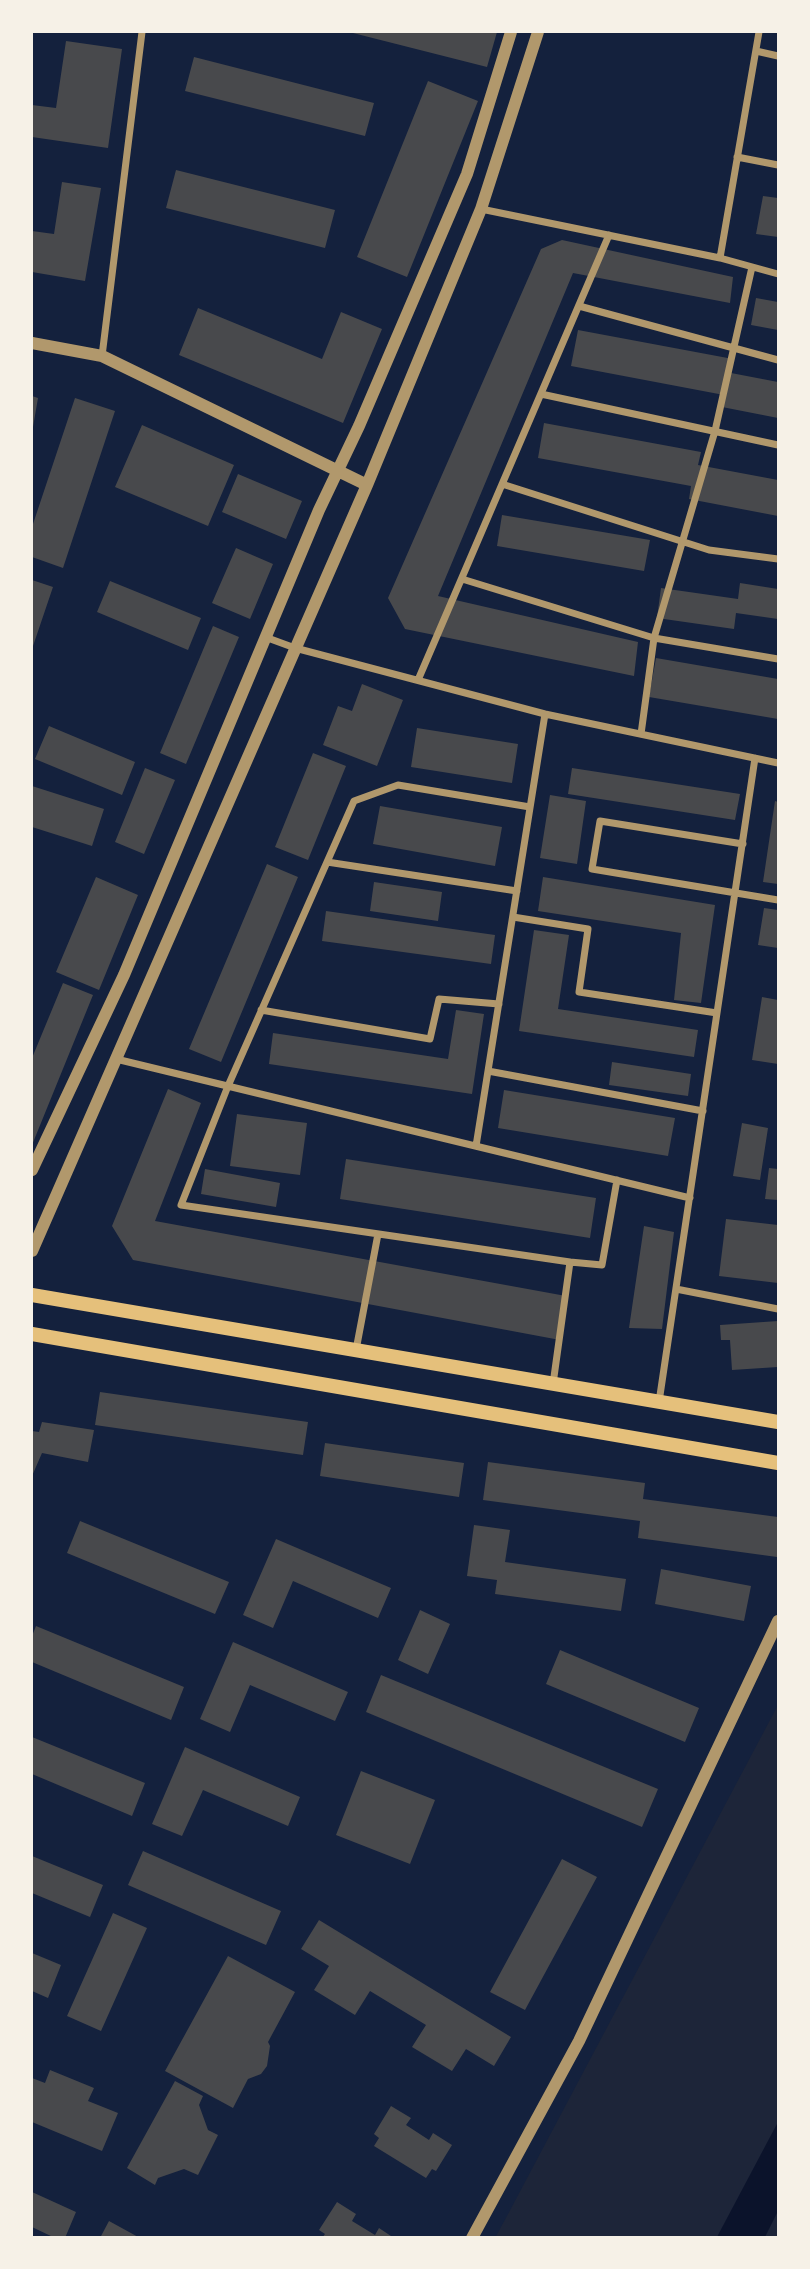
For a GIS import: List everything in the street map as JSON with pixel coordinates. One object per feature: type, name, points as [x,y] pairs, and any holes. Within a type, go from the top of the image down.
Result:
[{"type":"main road","points":[[32,1295],[779,1423]]},
{"type":"main road","points":[[32,1334],[779,1463]]},
{"type":"street","points":[[102,356],[142,32]]},
{"type":"street","points":[[32,1170],[124,975],[319,510],[339,472],[467,174],[511,32]]},
{"type":"street","points":[[32,1251],[367,485],[481,209],[538,32]]},
{"type":"street","points":[[720,258],[759,32]]},
{"type":"street","points":[[756,51],[779,55]]},
{"type":"street","points":[[737,157],[779,165]]},
{"type":"street","points":[[481,209],[720,258],[779,274]]},
{"type":"street","points":[[418,680],[609,235]]},
{"type":"street","points":[[641,734],[654,638],[715,431],[752,267]]},
{"type":"street","points":[[579,306],[779,360]]},
{"type":"street","points":[[32,343],[102,356],[367,485]]},
{"type":"street","points":[[541,394],[779,445]]},
{"type":"street","points":[[502,484],[709,550],[779,559]]},
{"type":"street","points":[[461,579],[654,638],[779,659]]},
{"type":"street","points":[[265,638],[545,714],[779,763]]},
{"type":"street","points":[[476,1146],[545,714]]},
{"type":"street","points":[[659,1403],[755,758]]},
{"type":"street","points":[[530,807],[398,785],[354,801],[228,1086],[181,1205],[602,1265],[617,1180]]},
{"type":"street","points":[[743,844],[600,821],[592,869],[779,900]]},
{"type":"street","points":[[327,862],[517,891]]},
{"type":"street","points":[[513,917],[588,929],[579,992],[717,1013]]},
{"type":"street","points":[[261,1010],[430,1040],[439,999],[499,1004]]},
{"type":"street","points":[[115,1059],[690,1198]]},
{"type":"street","points":[[488,1071],[703,1111]]},
{"type":"street","points":[[356,1350],[378,1234]]},
{"type":"street","points":[[552,1384],[570,1262]]},
{"type":"street","points":[[676,1289],[779,1309]]},
{"type":"street","points":[[472,2238],[579,2041],[779,1621]]},
{"type":"shaded area","points":[[778,1705],[778,2237],[495,2238],[507,2216]]},
{"type":"shaded area","points":[[778,2122],[778,2211],[765,2237],[717,2237]]},
{"type":"building","points":[[349,32],[497,32],[487,67]]},
{"type":"building","points":[[66,41],[122,49],[108,148],[32,137],[32,105],[56,108]]},
{"type":"building","points":[[194,57],[374,103],[365,136],[185,91]]},
{"type":"building","points":[[428,81],[478,101],[407,277],[357,257]]},
{"type":"building","points":[[176,170],[335,210],[325,248],[166,208]]},
{"type":"building","points":[[62,182],[101,188],[85,281],[32,272],[32,231],[54,234]]},
{"type":"building","points":[[763,196],[778,198],[778,237],[756,234]]},
{"type":"building","points":[[562,240],[733,277],[730,303],[573,273],[438,596],[638,642],[634,676],[405,629],[388,598],[541,249]]},
{"type":"building","points":[[756,298],[778,302],[778,330],[751,325]]},
{"type":"building","points":[[198,308],[322,359],[341,312],[382,329],[343,423],[179,355]]},
{"type":"building","points":[[578,330],[733,359],[731,373],[778,382],[778,418],[722,407],[724,395],[571,366]]},
{"type":"building","points":[[32,396],[38,398],[33,427],[32,427]]},
{"type":"building","points":[[75,398],[115,411],[63,568],[32,557],[32,527]]},
{"type":"building","points":[[544,423],[701,452],[698,465],[778,480],[778,516],[689,499],[691,486],[538,458]]},
{"type":"building","points":[[142,425],[234,465],[208,526],[115,487]]},
{"type":"building","points":[[238,474],[302,501],[286,539],[222,512]]},
{"type":"building","points":[[502,515],[650,540],[644,571],[497,546]]},
{"type":"building","points":[[236,548],[273,564],[250,619],[212,603]]},
{"type":"building","points":[[32,580],[53,587],[32,649]]},
{"type":"building","points":[[110,581],[201,618],[188,650],[97,612]]},
{"type":"building","points":[[740,583],[778,589],[778,619],[736,613],[734,629],[657,618],[661,588],[738,599]]},
{"type":"building","points":[[213,626],[239,637],[186,764],[160,753]]},
{"type":"building","points":[[656,658],[778,679],[778,719],[649,697]]},
{"type":"building","points":[[362,684],[403,700],[377,766],[323,745],[338,706],[352,711]]},
{"type":"building","points":[[49,726],[135,762],[122,795],[35,759]]},
{"type":"building","points":[[417,728],[518,744],[512,783],[411,767]]},
{"type":"building","points":[[313,753],[346,766],[308,860],[275,847]]},
{"type":"building","points":[[145,768],[175,780],[144,854],[115,842]]},
{"type":"building","points":[[572,768],[740,794],[735,820],[568,794]]},
{"type":"building","points":[[32,786],[104,809],[92,846],[32,827]]},
{"type":"building","points":[[550,795],[586,801],[577,864],[540,858]]},
{"type":"building","points":[[775,801],[778,802],[778,884],[763,882]]},
{"type":"building","points":[[380,806],[502,827],[495,866],[373,844]]},
{"type":"building","points":[[267,864],[298,877],[221,1062],[189,1049]]},
{"type":"building","points":[[96,877],[138,895],[99,990],[56,972]]},
{"type":"building","points":[[543,877],[715,905],[701,1003],[674,1000],[681,933],[538,911]]},
{"type":"building","points":[[374,882],[442,892],[438,921],[370,911]]},
{"type":"building","points":[[764,908],[778,910],[778,948],[758,945]]},
{"type":"building","points":[[326,911],[495,935],[491,964],[322,941]]},
{"type":"building","points":[[534,930],[569,935],[558,1009],[698,1030],[694,1057],[519,1031]]},
{"type":"building","points":[[63,983],[93,995],[32,1145],[32,1058]]},
{"type":"building","points":[[762,997],[778,1000],[778,1064],[752,1060]]},
{"type":"building","points":[[456,1010],[484,1014],[472,1094],[269,1064],[273,1033],[448,1059]]},
{"type":"building","points":[[612,1062],[691,1074],[688,1096],[609,1085]]},
{"type":"building","points":[[168,1089],[201,1103],[155,1221],[566,1296],[560,1340],[133,1260],[112,1226]]},
{"type":"building","points":[[504,1090],[675,1118],[668,1156],[498,1128]]},
{"type":"building","points":[[237,1114],[307,1123],[300,1175],[230,1166]]},
{"type":"building","points":[[742,1123],[768,1128],[760,1180],[733,1176]]},
{"type":"building","points":[[346,1159],[596,1198],[590,1238],[340,1199]]},
{"type":"building","points":[[769,1168],[778,1169],[778,1200],[765,1199]]},
{"type":"building","points":[[205,1169],[280,1183],[276,1207],[201,1194]]},
{"type":"building","points":[[726,1219],[778,1225],[778,1283],[719,1276]]},
{"type":"building","points":[[644,1226],[674,1232],[662,1329],[629,1328]]},
{"type":"building","points":[[778,1321],[778,1367],[732,1370],[730,1340],[721,1340],[720,1325]]},
{"type":"building","points":[[100,1392],[308,1422],[303,1455],[95,1425]]},
{"type":"building","points":[[42,1422],[94,1430],[88,1462],[42,1453],[32,1476],[32,1431],[39,1432]]},
{"type":"building","points":[[325,1443],[464,1463],[459,1497],[320,1476]]},
{"type":"building","points":[[488,1462],[645,1483],[643,1499],[778,1517],[777,1557],[638,1538],[640,1521],[483,1500]]},
{"type":"building","points":[[80,1521],[229,1582],[215,1614],[67,1553]]},
{"type":"building","points":[[474,1525],[510,1530],[505,1562],[626,1579],[621,1611],[495,1594],[497,1580],[467,1576]]},
{"type":"building","points":[[276,1539],[391,1588],[378,1618],[293,1581],[273,1628],[243,1615]]},
{"type":"building","points":[[661,1569],[751,1586],[744,1621],[655,1604]]},
{"type":"building","points":[[420,1610],[450,1624],[428,1674],[398,1660]]},
{"type":"building","points":[[36,1626],[184,1687],[171,1720],[32,1662],[32,1636]]},
{"type":"building","points":[[233,1642],[348,1692],[335,1721],[250,1685],[230,1732],[200,1719]]},
{"type":"building","points":[[560,1650],[699,1708],[685,1742],[546,1684]]},
{"type":"building","points":[[381,1675],[658,1789],[642,1827],[366,1712]]},
{"type":"building","points":[[32,1737],[145,1783],[132,1816],[32,1774]]},
{"type":"building","points":[[185,1747],[300,1797],[288,1826],[203,1790],[182,1836],[152,1824]]},
{"type":"building","points":[[361,1771],[435,1800],[410,1864],[336,1835]]},
{"type":"building","points":[[143,1851],[281,1911],[266,1945],[128,1885]]},
{"type":"building","points":[[32,1856],[103,1885],[90,1917],[32,1893]]},
{"type":"building","points":[[562,1859],[597,1877],[525,2010],[490,1992]]},
{"type":"building","points":[[113,1913],[147,1928],[101,2031],[67,2016]]},
{"type":"building","points":[[319,1920],[511,2037],[494,2066],[466,2049],[452,2071],[412,2047],[426,2025],[370,1991],[355,2015],[314,1990],[329,1966],[301,1949]]},
{"type":"building","points":[[32,1953],[61,1965],[48,1998],[32,1991]]},
{"type":"building","points":[[228,1956],[295,1992],[268,2042],[270,2046],[267,2066],[261,2074],[248,2079],[233,2108],[165,2071]]},
{"type":"building","points":[[50,2070],[94,2088],[88,2101],[118,2113],[102,2151],[32,2122],[32,2078],[45,2083]]},
{"type":"building","points":[[175,2081],[203,2096],[199,2105],[208,2130],[218,2135],[198,2175],[184,2169],[158,2178],[155,2185],[127,2168]]},
{"type":"building","points":[[391,2106],[411,2118],[406,2125],[429,2140],[433,2133],[452,2145],[436,2171],[432,2169],[426,2178],[374,2146],[379,2138],[374,2134]]},
{"type":"building","points":[[32,2192],[76,2212],[65,2238],[55,2238],[32,2227]]},
{"type":"building","points":[[337,2202],[356,2214],[352,2221],[375,2235],[379,2228],[394,2238],[322,2238],[325,2234],[319,2230]]},
{"type":"building","points":[[109,2221],[140,2238],[100,2238]]}]
